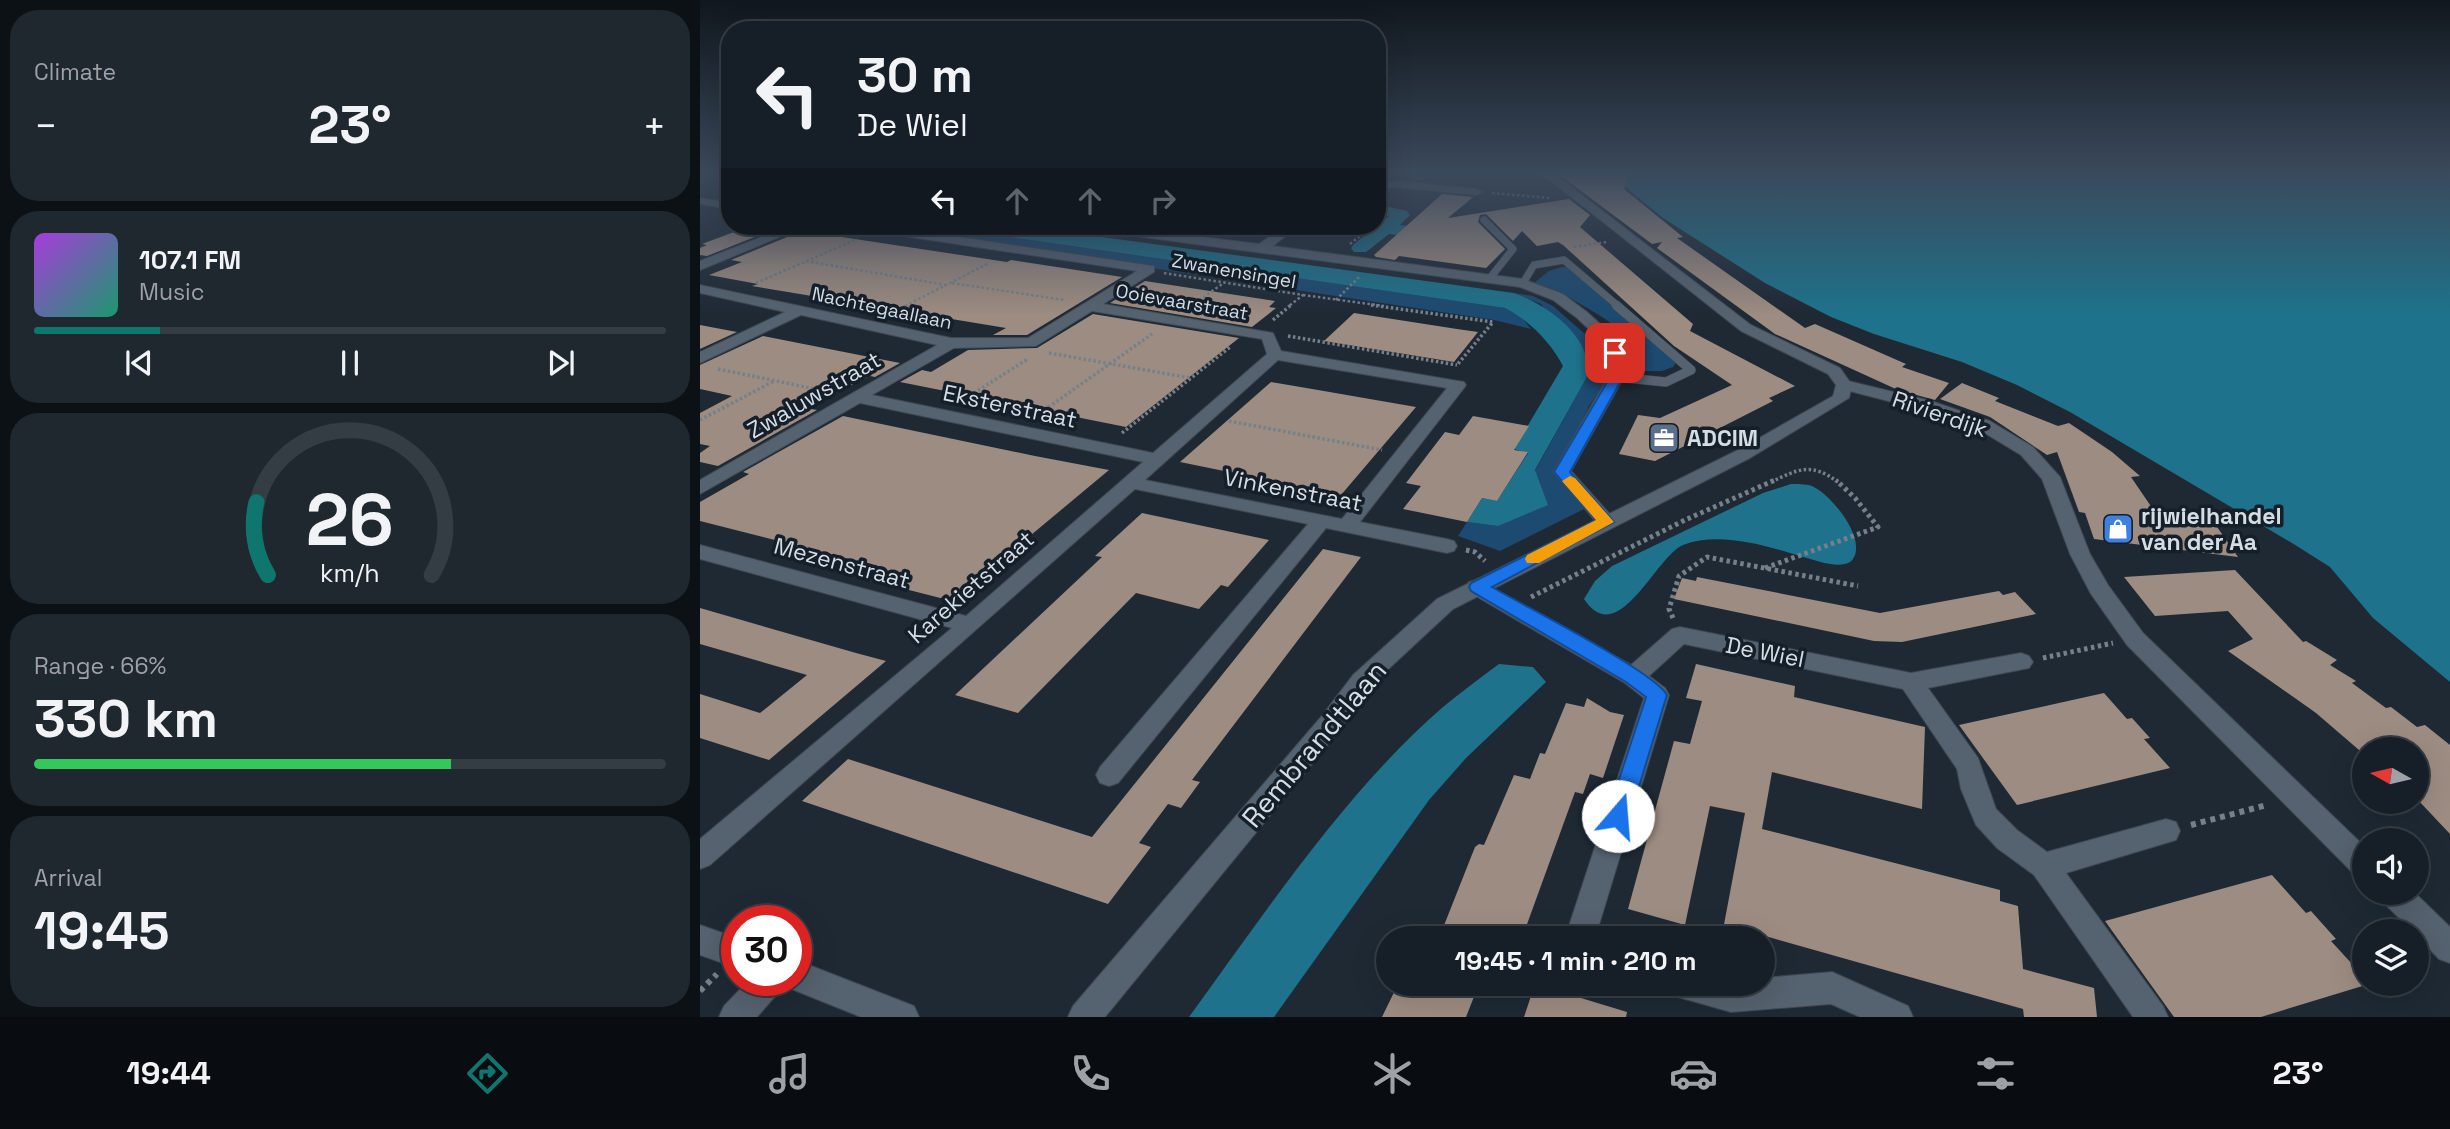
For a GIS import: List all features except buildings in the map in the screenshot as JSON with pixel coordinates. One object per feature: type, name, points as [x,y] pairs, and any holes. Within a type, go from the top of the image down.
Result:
[{"type":"street","name":"Rivierdijk","points":[[1607,220],[1746,328],[1834,371],[1844,385],[1925,405],[1984,425],[2027,451],[2051,477],[2080,554],[2099,589],[2135,639],[2352,852]]},
{"type":"street","points":[[700,266],[778,235]]},
{"type":"street","points":[[927,235],[1149,269]]},
{"type":"street","points":[[1157,235],[1490,278],[1522,283],[1558,297],[1603,334],[1615,353],[1616,377],[1562,472],[1606,522]]},
{"type":"street","points":[[1261,249],[1280,235]]},
{"type":"street","points":[[1036,347],[1091,306],[1149,269]]},
{"type":"street","name":"Nachtegaallaan","points":[[700,289],[951,343],[1036,347]]},
{"type":"street","name":"Ooievaarstraat","points":[[1091,306],[1171,320],[1264,341]]},
{"type":"street","points":[[700,358],[800,310]]},
{"type":"street","points":[[1264,341],[1458,385],[1347,525]]},
{"type":"street","name":"Karekietstraat","points":[[700,856],[970,625],[1204,416],[1264,341]]},
{"type":"street","name":"Zwaluwstraat","points":[[700,488],[951,343]]},
{"type":"street","name":"Rembrandtlaan","points":[[1084,1017],[1330,724],[1361,681],[1445,604],[1744,454],[1841,398],[1844,385]]},
{"type":"street","name":"Eksterstraat","points":[[856,397],[1154,459]]},
{"type":"street","name":"Vinkenstraat","points":[[1129,482],[1447,546]]},
{"type":"street","points":[[1109,775],[1322,520]]},
{"type":"street","name":"Mezenstraat","points":[[700,552],[970,625]]},
{"type":"street","points":[[1478,587],[1633,677],[1657,695],[1584,926]]},
{"type":"street","points":[[1633,677],[1680,635]]},
{"type":"street","name":"De Wiel","points":[[1680,635],[1911,682],[2021,662]]},
{"type":"street","points":[[1911,682],[1969,766],[1974,789],[1986,817],[2007,839],[2044,866],[2152,1017]]},
{"type":"street","points":[[2044,866],[2166,831]]},
{"type":"street","points":[[2406,905],[2450,948]]},
{"type":"street","points":[[700,940],[721,947]]},
{"type":"street","points":[[812,982],[903,1017]]},
{"type":"street","points":[[1775,993],[1832,988],[1897,1017]]},
{"type":"street","points":[[735,1017],[755,996]]},
{"type":"lane","points":[[1484,220],[1513,249],[1490,278]]},
{"type":"lane","points":[[1522,283],[1534,265],[1564,260],[1691,370],[1666,382],[1616,377]]},
{"type":"path","points":[[730,295],[866,235]]},
{"type":"path","points":[[1566,249],[1609,242]]},
{"type":"path","points":[[869,325],[1016,249]]},
{"type":"path","points":[[806,261],[1091,306]]},
{"type":"path","name":"Zwanensingel","points":[[1149,269],[1303,295]]},
{"type":"path","points":[[1015,431],[1224,282]]},
{"type":"path","points":[[1336,300],[1348,288]]},
{"type":"path","points":[[1303,295],[1493,322],[1443,382]]},
{"type":"path","name":"Zwanensingel","points":[[1264,341],[1265,326],[1303,295]]},
{"type":"path","points":[[1102,448],[1191,378],[1264,341]]},
{"type":"path","points":[[940,415],[1036,347],[1051,344]]},
{"type":"path","points":[[1036,347],[1110,364],[1191,378]]},
{"type":"path","points":[[712,368],[856,397]]},
{"type":"path","points":[[700,420],[775,381]]},
{"type":"path","points":[[1204,416],[1403,454]]},
{"type":"path","points":[[1511,608],[1685,520],[1802,468],[1811,467],[1822,471],[1843,487],[1878,527],[1765,568]]},
{"type":"path","points":[[1447,546],[1475,552],[1500,576]]},
{"type":"path","points":[[1680,635],[1669,609],[1679,576],[1707,557],[1858,586]]},
{"type":"path","points":[[2021,662],[2135,639]]},
{"type":"path","points":[[2166,831],[2295,797]]},
{"type":"shaded area","points":[[1667,220],[2450,220],[2450,682],[2373,618],[2330,567],[2070,412],[2017,385],[1962,362],[1874,334],[1831,317],[1765,283]]},
{"type":"shaded area","points":[[935,235],[995,235],[1505,308],[1521,316],[1531,329],[1494,320]]},
{"type":"shaded area","points":[[995,235],[1087,235],[1514,293],[1527,298],[1553,314],[1576,336],[1587,362],[1587,377],[1535,470],[1548,505],[1498,526],[1467,522],[1482,498],[1497,501],[1528,453],[1514,449],[1563,366],[1538,333],[1505,308]]},
{"type":"shaded area","points":[[1567,267],[1677,361],[1673,367],[1662,371],[1642,371],[1634,344],[1616,327],[1573,300],[1534,283],[1549,271]]},
{"type":"shaded area","points":[[1514,293],[1533,296],[1553,306],[1602,349],[1611,364],[1609,377],[1589,406],[1559,471],[1565,485],[1584,509],[1500,551],[1458,536],[1467,522],[1498,526],[1535,471],[1587,377],[1541,304]]},
{"type":"shaded area","points":[[1791,484],[1812,486],[1827,496],[1842,513],[1855,541],[1855,554],[1850,562],[1829,564],[1743,542],[1712,539],[1697,541],[1683,545],[1672,553],[1623,608],[1610,614],[1597,612],[1584,599],[1595,581],[1612,566],[1763,493]]},
{"type":"shaded area","points":[[1499,664],[1533,667],[1546,682],[1466,758],[1429,800],[1274,1017],[1189,1017],[1277,895],[1372,777],[1443,707]]},
{"type":"waterway","points":[[1386,227],[1394,220]]},
{"type":"waterway","points":[[1386,228],[1440,235]]},
{"type":"waterway","points":[[1360,248],[1376,235]]},
{"type":"slow traffic","points":[[1533,559],[1606,522],[1570,481]]},
{"type":"place","name":"ADCIM","points":[[1664,438]]},
{"type":"place","name":"rijwielhandel van der Aa","points":[[2118,529]]},
{"type":"route","points":[[1615,353],[1616,377],[1562,472],[1606,522],[1478,587],[1633,677],[1657,695],[1618,816]]}]
